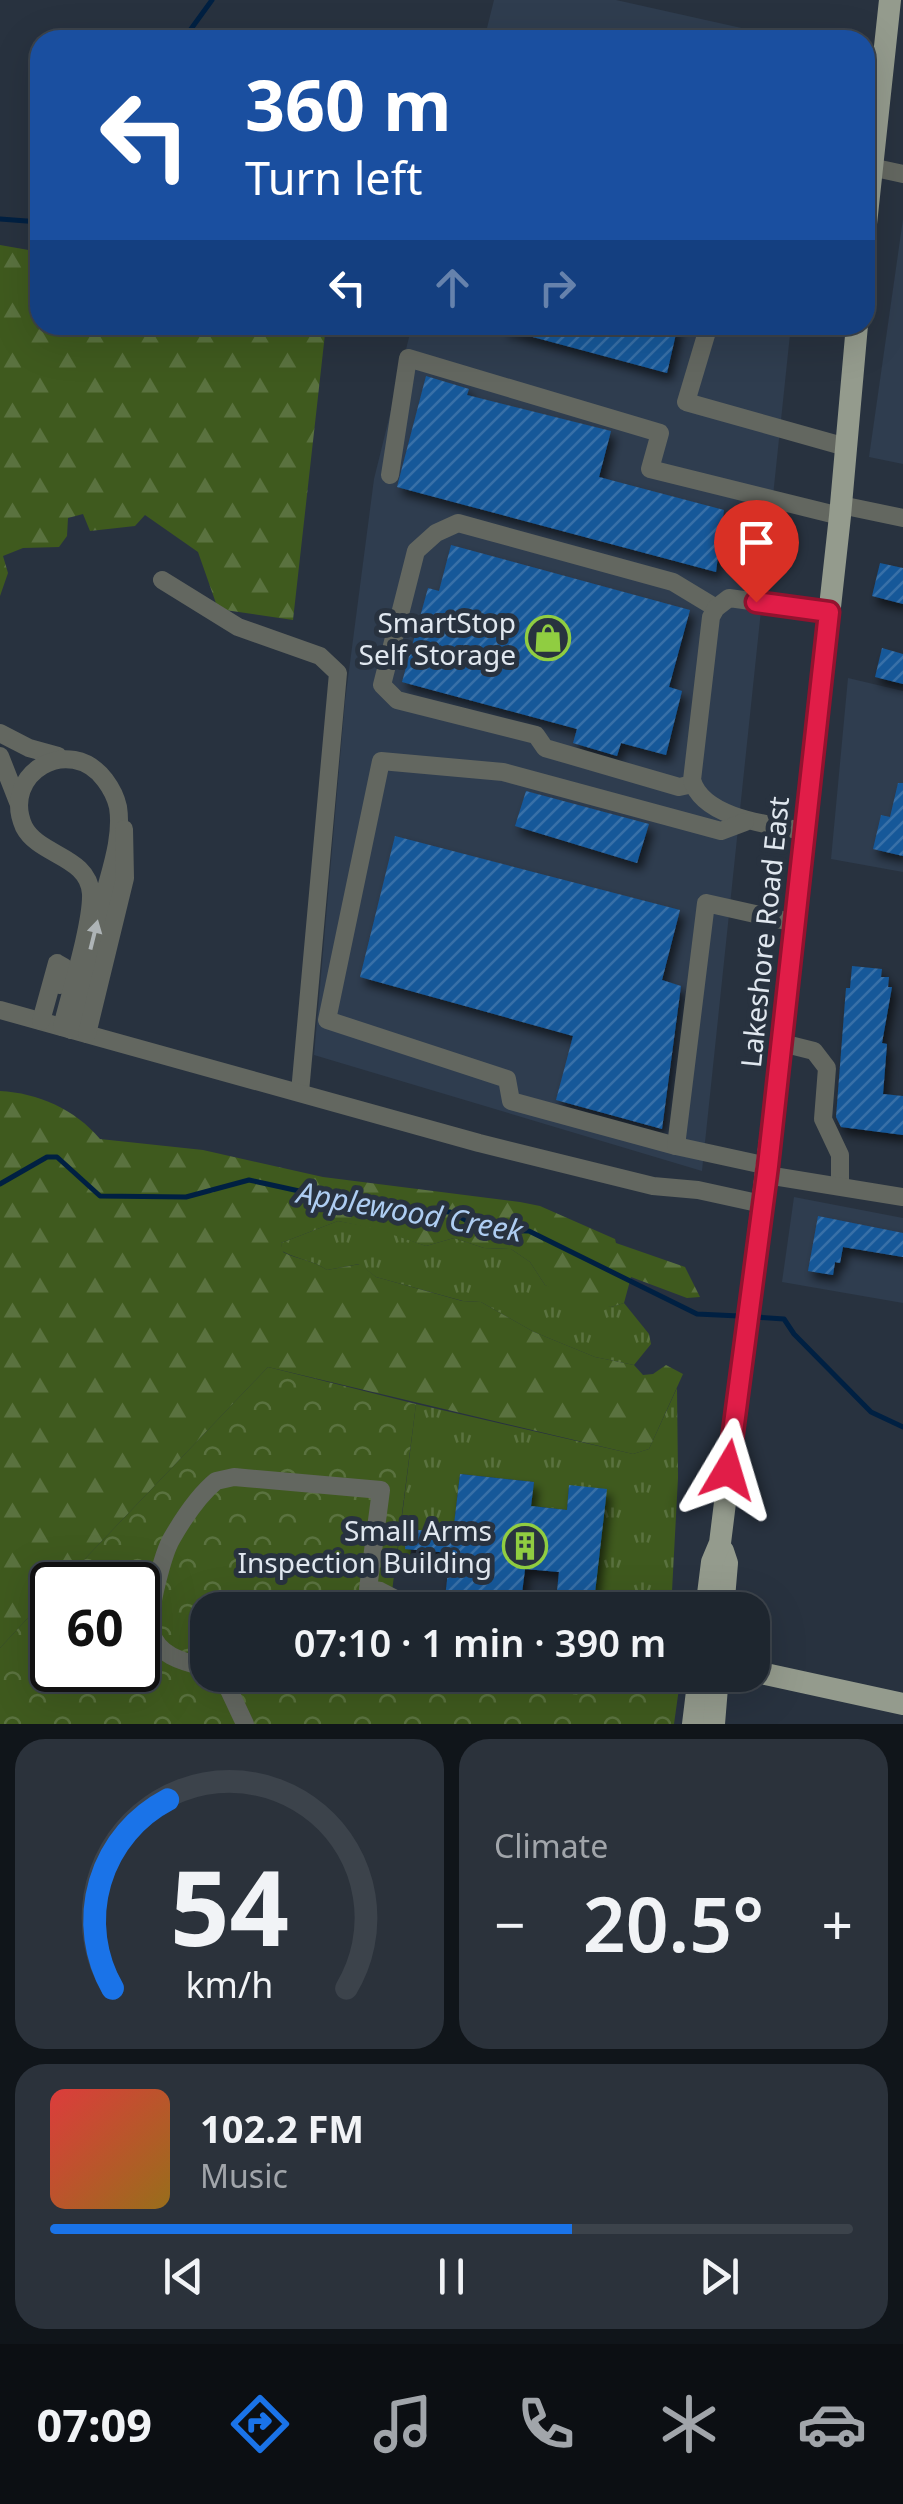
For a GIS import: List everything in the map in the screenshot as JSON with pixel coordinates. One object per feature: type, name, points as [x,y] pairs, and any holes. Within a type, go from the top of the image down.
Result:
[{"type":"main road","points":[[875,76],[890,2]]},
{"type":"main road","name":"Lakeshore Road East","points":[[708,1592],[712,1562],[720,1544],[767,1170],[856,335]]},
{"type":"main road","name":"Lakeshore Road East","points":[[720,1544],[727,1563],[725,1592]]},
{"type":"main road","points":[[770,1675],[903,1704]]},
{"type":"main road","points":[[692,1724],[697,1692]]},
{"type":"main road","points":[[714,1724],[717,1692]]},
{"type":"street","points":[[875,168],[903,174]]},
{"type":"street","points":[[706,335],[686,402],[846,446]]},
{"type":"street","points":[[390,476],[408,358],[660,433],[650,469],[840,511],[903,518]]},
{"type":"street","points":[[693,784],[679,787],[545,748],[536,735],[397,700],[382,686],[416,551],[436,533],[458,523],[674,582],[716,608]]},
{"type":"street","points":[[162,580],[238,627],[320,656],[338,672],[300,1092]]},
{"type":"street","points":[[805,831],[745,822],[703,798],[693,784],[711,616],[729,598],[829,612]]},
{"type":"street","points":[[0,733],[29,748],[97,771],[118,806],[112,864],[62,1027]]},
{"type":"street","points":[[0,756],[30,836],[78,867],[90,889],[89,913],[62,1027]]},
{"type":"street","points":[[18,802],[20,789],[32,772],[44,762],[63,757]]},
{"type":"street","points":[[745,822],[722,831],[502,772],[381,761],[326,1020],[507,1079],[511,1101],[767,1170],[903,1197]]},
{"type":"street","points":[[676,1146],[706,903],[795,923]]},
{"type":"street","points":[[0,1010],[478,1143],[653,1186],[716,1192],[762,1204]]},
{"type":"street","points":[[782,1042],[814,1051],[827,1068],[823,1119],[840,1155],[840,1186]]},
{"type":"street","points":[[190,1664],[174,1660],[150,1630],[154,1600],[170,1541],[216,1481],[234,1477],[381,1490],[368,1589],[380,1592]]},
{"type":"street","points":[[230,1692],[245,1724]]},
{"type":"shaded area","points":[[494,0],[616,0],[751,30],[486,30]]},
{"type":"shaded area","points":[[903,219],[903,464],[869,457]]},
{"type":"shaded area","points":[[410,335],[790,335],[702,1171],[314,1055],[345,701],[374,479]]},
{"type":"shaded area","points":[[848,678],[903,691],[903,872],[831,859]]},
{"type":"shaded area","points":[[794,1197],[903,1218],[903,1303],[782,1282]]},
{"type":"green space","points":[[0,245],[30,250],[30,335],[325,335],[293,620],[218,609],[198,552],[145,515],[135,526],[90,531],[83,514],[68,518],[67,536],[59,547],[23,548],[3,556],[8,573],[0,596]]},
{"type":"green space","points":[[0,1091],[55,1104],[100,1139],[203,1150],[323,1177],[540,1206],[615,1239],[616,1243],[685,1267],[700,1297],[687,1298],[631,1277],[624,1303],[611,1307],[582,1303],[545,1285],[530,1262],[511,1249],[484,1248],[454,1238],[426,1246],[338,1221],[281,1243],[283,1252],[327,1270],[360,1264],[376,1277],[462,1301],[481,1302],[534,1332],[595,1357],[634,1365],[643,1375],[653,1374],[666,1365],[683,1374],[649,1449],[633,1454],[268,1367],[82,1562],[30,1562],[30,1616],[0,1648]]},
{"type":"green space","points":[[338,1221],[376,1228],[426,1246],[454,1238],[484,1248],[511,1249],[530,1262],[545,1285],[611,1307],[624,1303],[649,1334],[651,1344],[634,1365],[595,1357],[534,1332],[481,1302],[463,1301],[376,1277],[359,1264],[327,1270],[282,1251],[281,1243]]},
{"type":"green space","points":[[268,1367],[416,1404],[392,1592],[190,1592],[190,1692],[678,1692],[674,1724],[0,1724],[0,1648],[30,1616],[30,1692],[160,1692],[160,1562],[82,1562]]},
{"type":"green space","points":[[677,1388],[678,1478],[672,1592],[589,1592],[569,1486],[567,1510],[531,1506],[534,1482],[460,1474],[453,1534],[405,1548],[411,1550],[409,1563],[396,1565],[416,1404],[633,1454],[649,1449]]},
{"type":"building","points":[[525,335],[676,335],[667,373]]},
{"type":"building","points":[[426,376],[469,389],[467,395],[611,431],[599,477],[724,510],[716,572],[397,487]]},
{"type":"building","name":"SmartStop Self Storage","points":[[451,545],[690,610],[669,687],[682,691],[666,755],[621,743],[617,756],[573,743],[577,729],[402,682],[428,588],[439,591]]},
{"type":"building","points":[[880,563],[903,568],[903,604],[872,596]]},
{"type":"building","points":[[882,648],[903,654],[903,684],[875,677]]},
{"type":"building","points":[[898,783],[903,783],[903,856],[873,849],[881,815],[890,817]]},
{"type":"building","points":[[526,791],[649,824],[637,863],[515,826]]},
{"type":"building","points":[[395,836],[680,910],[662,980],[681,986],[662,1129],[556,1100],[573,1036],[360,977]]},
{"type":"building","points":[[852,966],[882,969],[881,977],[889,977],[888,987],[892,987],[882,1043],[887,1044],[883,1094],[903,1096],[903,1135],[841,1127],[836,1117],[846,988],[850,988]]},
{"type":"building","points":[[818,1216],[903,1233],[903,1257],[843,1247],[833,1275],[808,1271]]},
{"type":"building","name":"Small Arms Inspection Building","points":[[460,1474],[534,1482],[531,1506],[567,1510],[569,1485],[607,1489],[595,1592],[557,1592],[559,1572],[525,1569],[522,1592],[446,1592],[450,1553],[405,1549],[407,1529],[453,1533]]},
{"type":"waterway","points":[[190,30],[212,0]]},
{"type":"waterway","points":[[0,219],[30,221]]},
{"type":"waterway","name":"Applewood Creek","points":[[0,1184],[47,1157],[57,1157],[100,1196],[186,1197],[249,1180],[386,1210],[450,1212],[485,1230],[529,1231],[697,1314],[739,1316]]},
{"type":"waterway","name":"Applewood Creek","points":[[755,1317],[784,1319],[871,1412],[903,1427]]},
{"type":"place","name":"SmartStop Self Storage","points":[[548,638]]},
{"type":"place","name":"Small Arms Inspection Building","points":[[525,1546]]},
{"type":"route","points":[[728,1470],[768,1166],[829,612],[756,602]]}]
